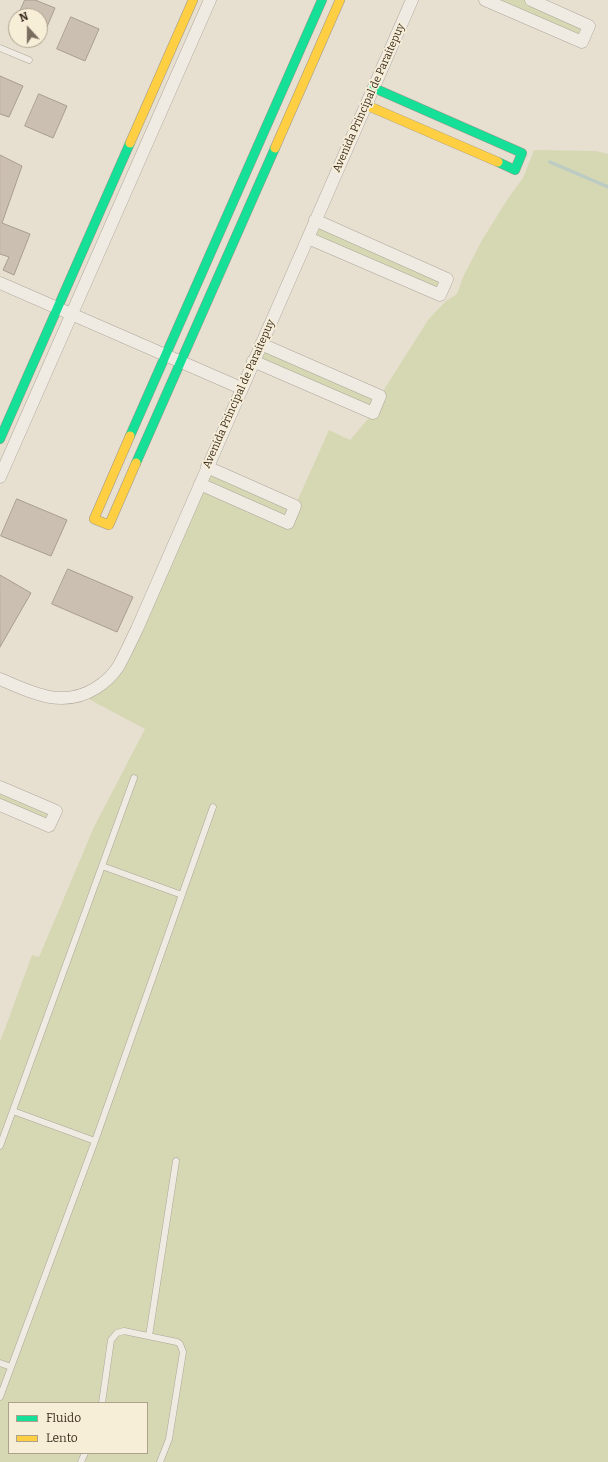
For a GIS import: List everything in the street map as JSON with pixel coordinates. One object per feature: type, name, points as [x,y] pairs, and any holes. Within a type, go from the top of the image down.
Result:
[{"type":"street","points":[[0,439],[193,0]]},
{"type":"street","points":[[0,476],[210,0]]},
{"type":"street","points":[[322,0],[94,519],[109,525],[340,0]]},
{"type":"street","name":"Avenida Principal de Paraitepuy","points":[[0,679],[35,694],[60,699],[70,698],[91,691],[110,676],[117,668],[123,658],[200,484],[412,0]]},
{"type":"street","points":[[485,0],[582,42],[589,26],[531,0]]},
{"type":"street","points":[[181,27],[196,32]]},
{"type":"street","points":[[290,73],[306,79]]},
{"type":"street","points":[[366,105],[515,170],[522,153],[374,88]]},
{"type":"street","points":[[308,238],[440,295],[447,279],[315,220]]},
{"type":"street","points":[[0,283],[242,388]]},
{"type":"street","points":[[253,361],[373,413],[380,396],[261,344]]},
{"type":"street","points":[[200,484],[288,523],[295,506],[207,467]]},
{"type":"street","points":[[0,787],[56,811],[49,826],[0,805]]},
{"type":"lane","points":[[0,48],[29,60]]},
{"type":"lane","points":[[0,1146],[134,778]]},
{"type":"lane","points":[[0,1397],[95,1141],[213,807]]},
{"type":"lane","points":[[102,866],[182,895]]},
{"type":"lane","points":[[13,1111],[95,1141]]},
{"type":"lane","points":[[149,1336],[176,1161]]},
{"type":"lane","points":[[102,1402],[111,1340],[117,1333],[124,1331],[177,1342],[180,1344],[183,1352],[169,1439],[160,1462]]},
{"type":"lane","points":[[0,1363],[11,1367]]},
{"type":"green space","points":[[485,0],[531,0],[589,26],[582,42]]},
{"type":"green space","points":[[534,150],[596,151],[608,154],[608,1462],[0,1462],[0,1042],[32,955],[39,957],[94,827],[145,729],[81,695],[110,677],[207,467],[295,506],[329,430],[350,440],[373,413],[253,361],[261,344],[380,396],[428,320],[446,301],[457,294],[463,277],[482,240],[523,178]]},
{"type":"green space","points":[[315,220],[447,279],[440,295],[308,238]]},
{"type":"green space","points":[[0,787],[56,811],[49,826],[0,805]]},
{"type":"building","points":[[25,0],[35,0],[55,8],[48,24],[48,8],[22,8]]},
{"type":"building","points":[[71,17],[99,29],[85,61],[57,49]]},
{"type":"building","points":[[0,76],[23,86],[9,117],[0,114]]},
{"type":"building","points":[[39,94],[67,106],[53,138],[25,126]]},
{"type":"building","points":[[0,155],[22,166],[2,223],[30,234],[14,275],[3,270],[9,257],[0,254]]},
{"type":"building","points":[[17,499],[67,520],[51,556],[1,536]]},
{"type":"building","points":[[68,569],[133,597],[117,632],[52,604]]},
{"type":"building","points":[[0,575],[31,593],[0,647]]},
{"type":"waterway","points":[[550,162],[608,187]]},
{"type":"traffic: fast","points":[[130,436],[322,0]]},
{"type":"traffic: fast","points":[[374,88],[522,153],[515,170],[498,162]]},
{"type":"traffic: fast","points":[[0,439],[130,143]]},
{"type":"traffic: fast","points":[[136,463],[275,148]]},
{"type":"traffic: slow","points":[[130,143],[193,0]]},
{"type":"traffic: slow","points":[[275,148],[340,0]]},
{"type":"traffic: slow","points":[[366,105],[498,162]]},
{"type":"traffic: slow","points":[[130,436],[94,519],[109,525],[136,463]]}]
